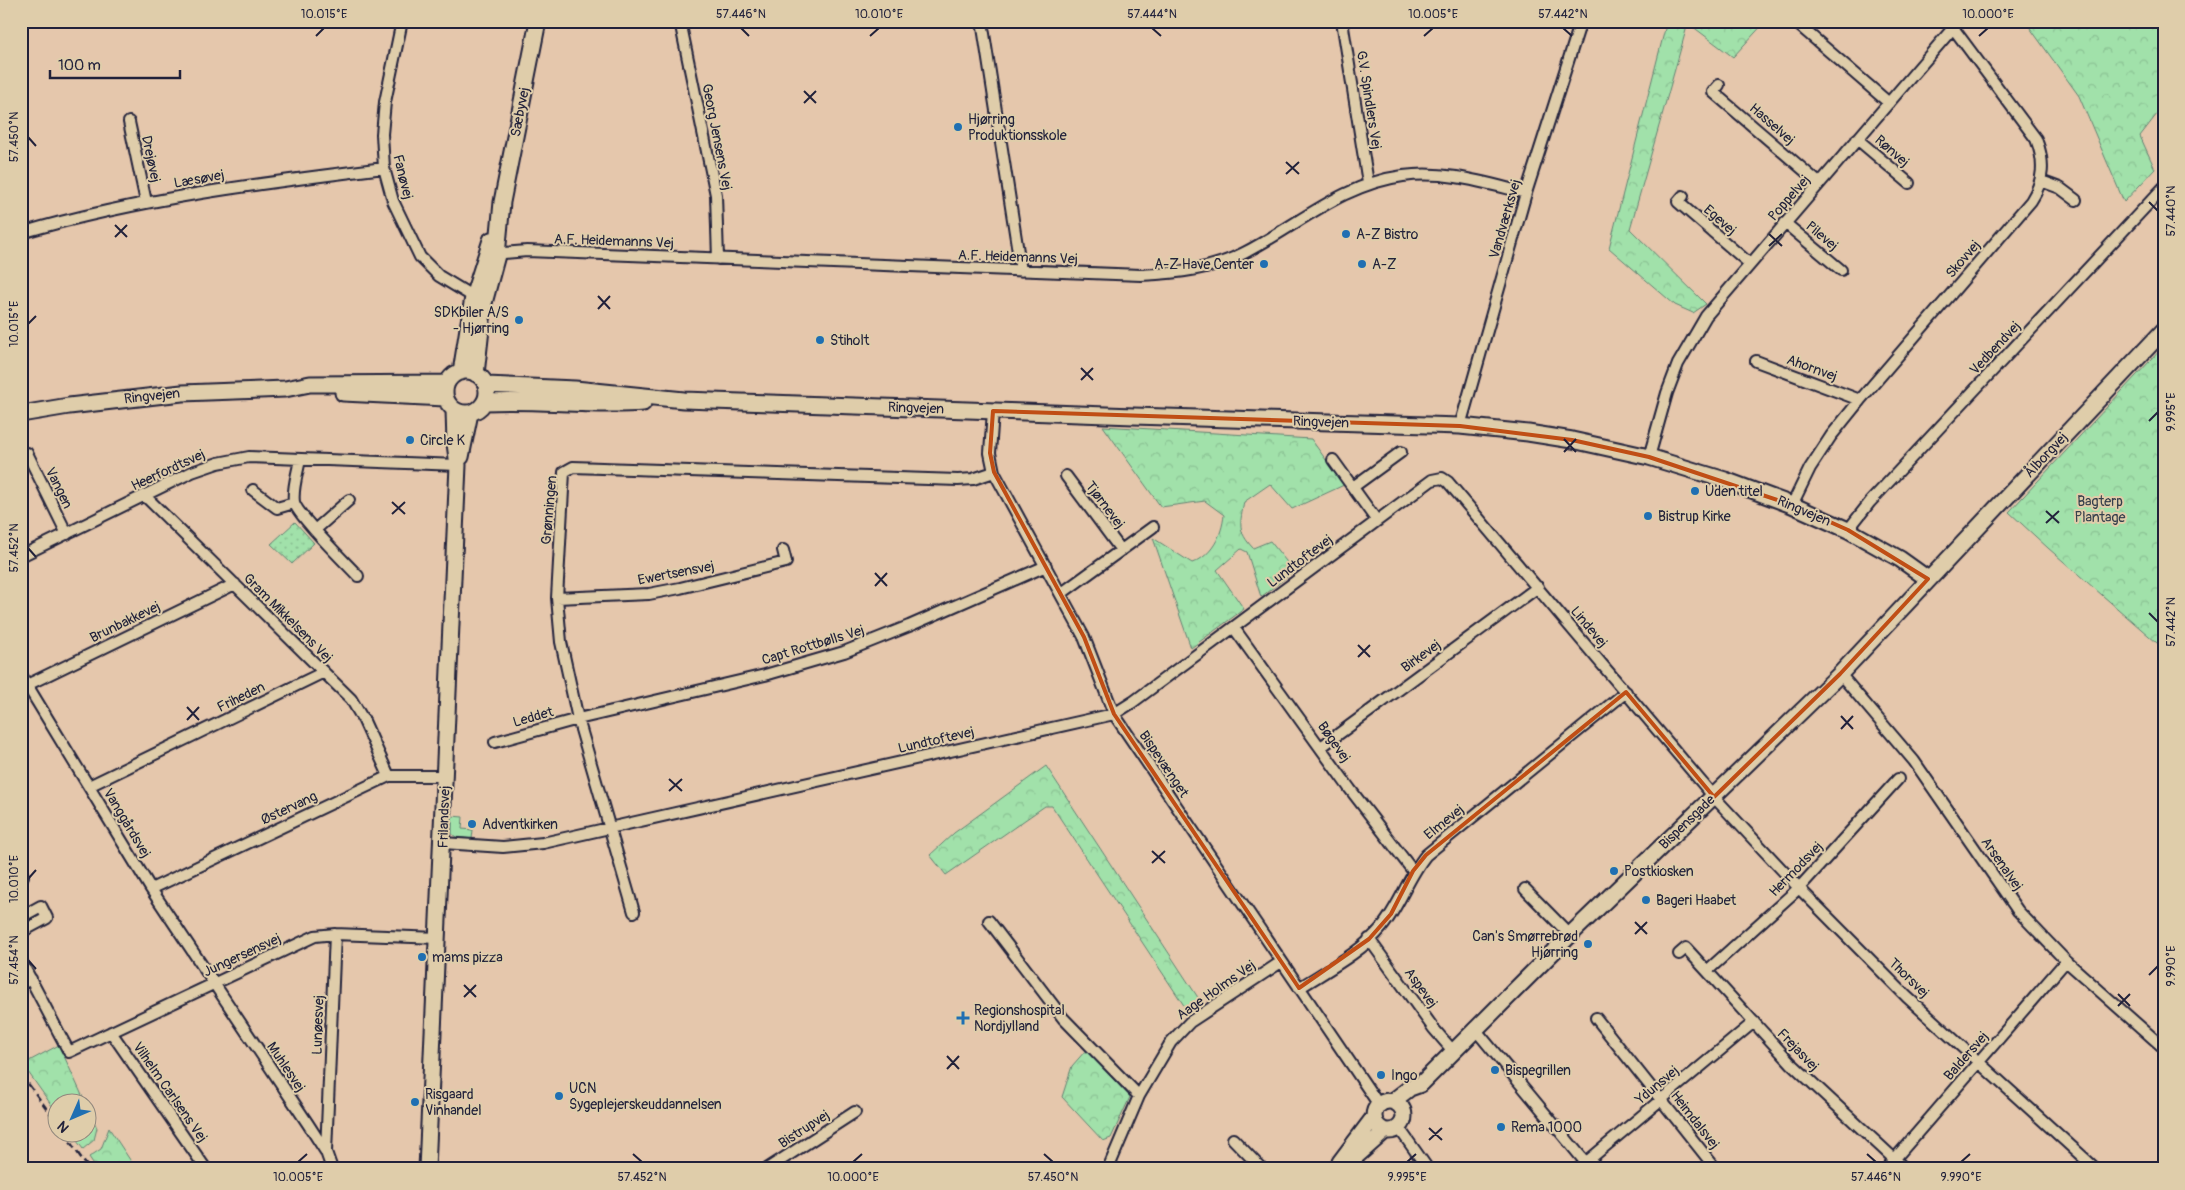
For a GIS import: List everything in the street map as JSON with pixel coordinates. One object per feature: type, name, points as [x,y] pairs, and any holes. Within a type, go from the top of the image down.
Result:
[{"type":"main road","name":"Sæbyvej","points":[[461,372],[491,254],[538,21]]},
{"type":"main road","name":"Sæbyvej","points":[[478,300],[481,379]]},
{"type":"main road","name":"Ålborgvej","points":[[1928,579],[2164,330]]},
{"type":"main road","points":[[461,372],[481,379],[487,396],[485,402],[476,411],[470,413],[454,410],[446,390],[450,378],[461,372]]},
{"type":"main road","name":"Ringvejen","points":[[481,379],[684,400],[1460,426],[1563,439],[1649,457],[1725,480],[1792,505],[1848,530],[1900,558],[1928,579]]},
{"type":"main road","name":"Ringvejen","points":[[21,414],[68,406],[182,393],[284,389],[311,392],[446,390]]},
{"type":"main road","name":"Ringvejen","points":[[485,402],[508,401],[621,405],[684,400]]},
{"type":"main road","name":"Frilandsvej","points":[[427,1169],[443,843],[458,465],[454,410]]},
{"type":"main road","name":"Frilandsvej","points":[[458,465],[464,446],[470,413]]},
{"type":"main road","name":"Bispensgade","points":[[1336,1168],[1387,1108],[1416,1094],[1421,1084],[1475,1029],[1840,674],[1928,579]]},
{"type":"main road","points":[[1387,1108],[1404,1120],[1392,1129],[1378,1126],[1387,1108]]},
{"type":"main road","name":"Bispensgade","points":[[1336,1168],[1351,1160],[1392,1129]]},
{"type":"street","name":"Fanøvej","points":[[402,21],[385,102],[382,134],[384,168],[393,201],[420,257],[439,276],[478,300]]},
{"type":"street","name":"Georg Jensens Vej","points":[[680,21],[716,194],[718,260]]},
{"type":"street","points":[[982,21],[1021,271]]},
{"type":"street","name":"G.V. Spindlers Vej","points":[[1342,21],[1368,183]]},
{"type":"street","name":"Vandværksvej","points":[[1460,426],[1526,194],[1581,21]]},
{"type":"street","points":[[1794,21],[1889,103]]},
{"type":"street","name":"Poppelvej","points":[[1649,457],[1667,393],[1678,364],[1706,316],[1889,103],[1951,24]]},
{"type":"street","name":"Skovvej","points":[[1792,505],[1810,468],[1831,436],[2031,201],[2041,181],[2042,160],[2036,139],[1951,24]]},
{"type":"street","name":"Hasselvej","points":[[1718,85],[1713,92],[1819,184]]},
{"type":"street","name":"Drejøvej","points":[[129,122],[146,202]]},
{"type":"street","name":"Rønvej","points":[[1857,139],[1909,183]]},
{"type":"street","name":"Læsøvej","points":[[21,233],[146,202],[239,186],[384,168]]},
{"type":"street","name":"A.F. Heidemanns Vej","points":[[491,254],[527,252],[1141,275],[1184,272],[1209,267],[1243,254],[1332,200],[1368,183],[1403,176],[1436,174],[1469,179],[1526,194]]},
{"type":"street","points":[[2041,181],[2060,188],[2076,200]]},
{"type":"street","name":"Vedbendvej","points":[[1848,530],[1877,495],[2164,187]]},
{"type":"street","name":"Egevej","points":[[1683,196],[1678,202],[1750,264]]},
{"type":"street","name":"Pilevej","points":[[1785,223],[1841,270]]},
{"type":"street","name":"Ahornvej","points":[[1756,361],[1860,400]]},
{"type":"street","name":"Bispevænget","points":[[993,411],[990,453],[994,472],[1062,593],[1084,637],[1114,714],[1299,988],[1387,1108]]},
{"type":"street","points":[[1353,487],[1401,452]]},
{"type":"street","name":"Vangen","points":[[27,453],[67,534]]},
{"type":"street","name":"Heerfordtsvej","points":[[21,556],[192,472],[218,463],[249,457],[458,465]]},
{"type":"street","points":[[300,459],[294,504],[302,516],[358,576]]},
{"type":"street","points":[[1333,460],[1377,521]]},
{"type":"street","name":"Grønningen","points":[[634,912],[578,719],[561,642],[557,598],[564,472],[573,467],[958,480],[973,479],[994,472]]},
{"type":"street","name":"Tjørnevej","points":[[1066,476],[1121,550]]},
{"type":"street","name":"Lundtoftevej","points":[[443,843],[503,847],[543,843],[1114,714],[1234,628],[1432,480],[1442,478]]},
{"type":"street","name":"Lindevej","points":[[1442,478],[1448,482],[1538,587],[1714,797]]},
{"type":"street","points":[[253,490],[277,508],[294,504]]},
{"type":"street","name":"Gram Mikkelsens Vej","points":[[145,496],[350,698],[364,721],[389,776]]},
{"type":"street","points":[[316,529],[349,500]]},
{"type":"street","name":"Tjørnevej","points":[[1062,593],[1153,528]]},
{"type":"street","name":"Ewertsensvej","points":[[557,598],[621,597],[680,588],[786,562],[783,550]]},
{"type":"street","name":"Capt Rottbølls Vej","points":[[578,719],[765,675],[844,652],[909,626],[1046,566]]},
{"type":"street","name":"Brunbakkevej","points":[[27,685],[235,584]]},
{"type":"street","name":"Birkevej","points":[[1321,747],[1538,587]]},
{"type":"street","name":"Bøgevej","points":[[1234,628],[1350,789],[1413,870]]},
{"type":"street","name":"Friheden","points":[[89,786],[324,672]]},
{"type":"street","name":"Arsenalvej","points":[[1840,674],[1914,761],[2018,911],[2066,960],[2164,1048]]},
{"type":"street","name":"Vanggårdsvej","points":[[21,675],[151,890],[213,983]]},
{"type":"street","name":"Elmevej","points":[[1299,988],[1369,939],[1391,914],[1413,870],[1426,855],[1626,692]]},
{"type":"street","name":"Leddet","points":[[495,742],[578,719]]},
{"type":"street","name":"Østervang","points":[[151,890],[389,776],[445,776]]},
{"type":"street","name":"Hermodsvej","points":[[1706,971],[1799,888],[1898,779]]},
{"type":"street","name":"Thorsvej","points":[[1714,797],[1868,959],[2096,1169]]},
{"type":"street","points":[[21,872],[23,876],[21,877]]},
{"type":"street","points":[[1525,890],[1570,935]]},
{"type":"street","points":[[21,917],[41,906],[47,918],[21,932]]},
{"type":"street","points":[[989,921],[1063,1018],[1139,1096]]},
{"type":"street","name":"Jungersensvej","points":[[26,982],[70,1052],[315,936],[335,934],[438,938]]},
{"type":"street","name":"Lunøesvej","points":[[326,1152],[335,934]]},
{"type":"street","name":"Aspevej","points":[[1369,939],[1434,1029],[1453,1051]]},
{"type":"street","name":"Frejasvej","points":[[1679,954],[1686,948],[1824,1096],[1905,1169]]},
{"type":"street","name":"Baldersvej","points":[[1886,1169],[2066,960]]},
{"type":"street","points":[[21,961],[26,982]]},
{"type":"street","name":"Aage Holms Vej","points":[[1108,1169],[1139,1096],[1171,1042],[1190,1022],[1281,962]]},
{"type":"street","name":"Muhlesvej","points":[[213,983],[326,1152],[332,1169]]},
{"type":"street","name":"Heimdalsvej","points":[[1596,1018],[1716,1169]]},
{"type":"street","name":"Ydunsvej","points":[[1585,1167],[1661,1099],[1754,1022]]},
{"type":"street","points":[[1475,1029],[1585,1167]]},
{"type":"street","name":"Vilhelm Carlsens Vej","points":[[111,1032],[206,1169]]},
{"type":"street","name":"Bistrupvej","points":[[767,1169],[855,1112]]},
{"type":"street","points":[[308,1124],[328,1117]]},
{"type":"street","points":[[1392,1129],[1428,1169]]},
{"type":"street","points":[[1232,1139],[1262,1169]]},
{"type":"highlighted area","points":[[993,411],[1460,426],[1572,440],[1649,457],[1792,505],[1848,530],[1928,579],[1840,674],[1714,797],[1626,692],[1426,855],[1413,871],[1391,914],[1369,939],[1299,988],[1114,714],[1084,637],[994,472],[990,453]]},
{"type":"green space","points":[[1667,21],[1766,21],[1733,57],[1688,23],[1630,229],[1706,304],[1693,313],[1675,305],[1609,248]]},
{"type":"green space","points":[[2025,21],[2164,21],[2164,105],[2140,136],[2155,169],[2124,202],[2079,96]]},
{"type":"green space","name":"Bagterp Plantage","points":[[2164,346],[2164,649],[2009,512]]},
{"type":"green space","points":[[1103,426],[1311,439],[1344,485],[1292,509],[1270,484],[1244,502],[1241,526],[1244,537],[1253,548],[1270,541],[1294,571],[1261,597],[1247,552],[1241,549],[1217,570],[1244,609],[1191,648],[1153,538],[1192,563],[1199,560],[1215,544],[1221,530],[1224,515],[1205,501],[1161,507]]},
{"type":"green space","points":[[295,522],[314,543],[292,564],[271,544]]},
{"type":"green space","points":[[1046,766],[1199,999],[1187,1010],[1052,806],[1045,806],[946,875],[930,855],[954,833]]},
{"type":"green space","points":[[452,816],[463,817],[462,829],[473,830],[472,839],[456,837],[452,834]]},
{"type":"green space","points":[[59,1045],[80,1092],[48,1092],[48,1100],[21,1062],[21,1051],[29,1061]]},
{"type":"green space","points":[[1086,1050],[1130,1097],[1111,1138],[1103,1141],[1062,1097],[1072,1066]]},
{"type":"green space","points":[[109,1128],[136,1169],[97,1169],[89,1157],[101,1149]]},
{"type":"green space","points":[[78,1142],[92,1142],[83,1149]]},
{"type":"railway","points":[[21,1074],[48,1110]]},
{"type":"railway","points":[[70,1142],[89,1169]]},
{"type":"place","name":"Hjørring Produktionsskole","points":[[958,127]]},
{"type":"place","name":"A-Z Bistro","points":[[1346,234]]},
{"type":"place","name":"A-Z Have Center","points":[[1264,264]]},
{"type":"place","name":"A-Z","points":[[1362,264]]},
{"type":"place","name":"SDKbiler A/S - Hjørring","points":[[519,320]]},
{"type":"place","name":"Stiholt","points":[[820,340]]},
{"type":"place","name":"Circle K","points":[[410,440]]},
{"type":"place","name":"Uden titel","points":[[1695,491]]},
{"type":"place","name":"Bistrup Kirke","points":[[1648,516]]},
{"type":"place","name":"Adventkirken","points":[[472,824]]},
{"type":"place","name":"Postkiosken","points":[[1614,871]]},
{"type":"place","name":"Bageri Haabet","points":[[1646,900]]},
{"type":"place","name":"Can's Smørrebrød Hjørring","points":[[1588,944]]},
{"type":"place","name":"mams pizza","points":[[422,957]]},
{"type":"place","name":"Regionshospital Nordjylland","points":[[963,1018]]},
{"type":"place","name":"Bispegrillen","points":[[1495,1070]]},
{"type":"place","name":"Ingo","points":[[1381,1075]]},
{"type":"place","name":"UCN Sygeplejerskeuddannelsen","points":[[559,1096]]},
{"type":"place","name":"Risgaard Vinhandel","points":[[415,1102]]},
{"type":"place","name":"Rema 1000","points":[[1501,1127]]}]
